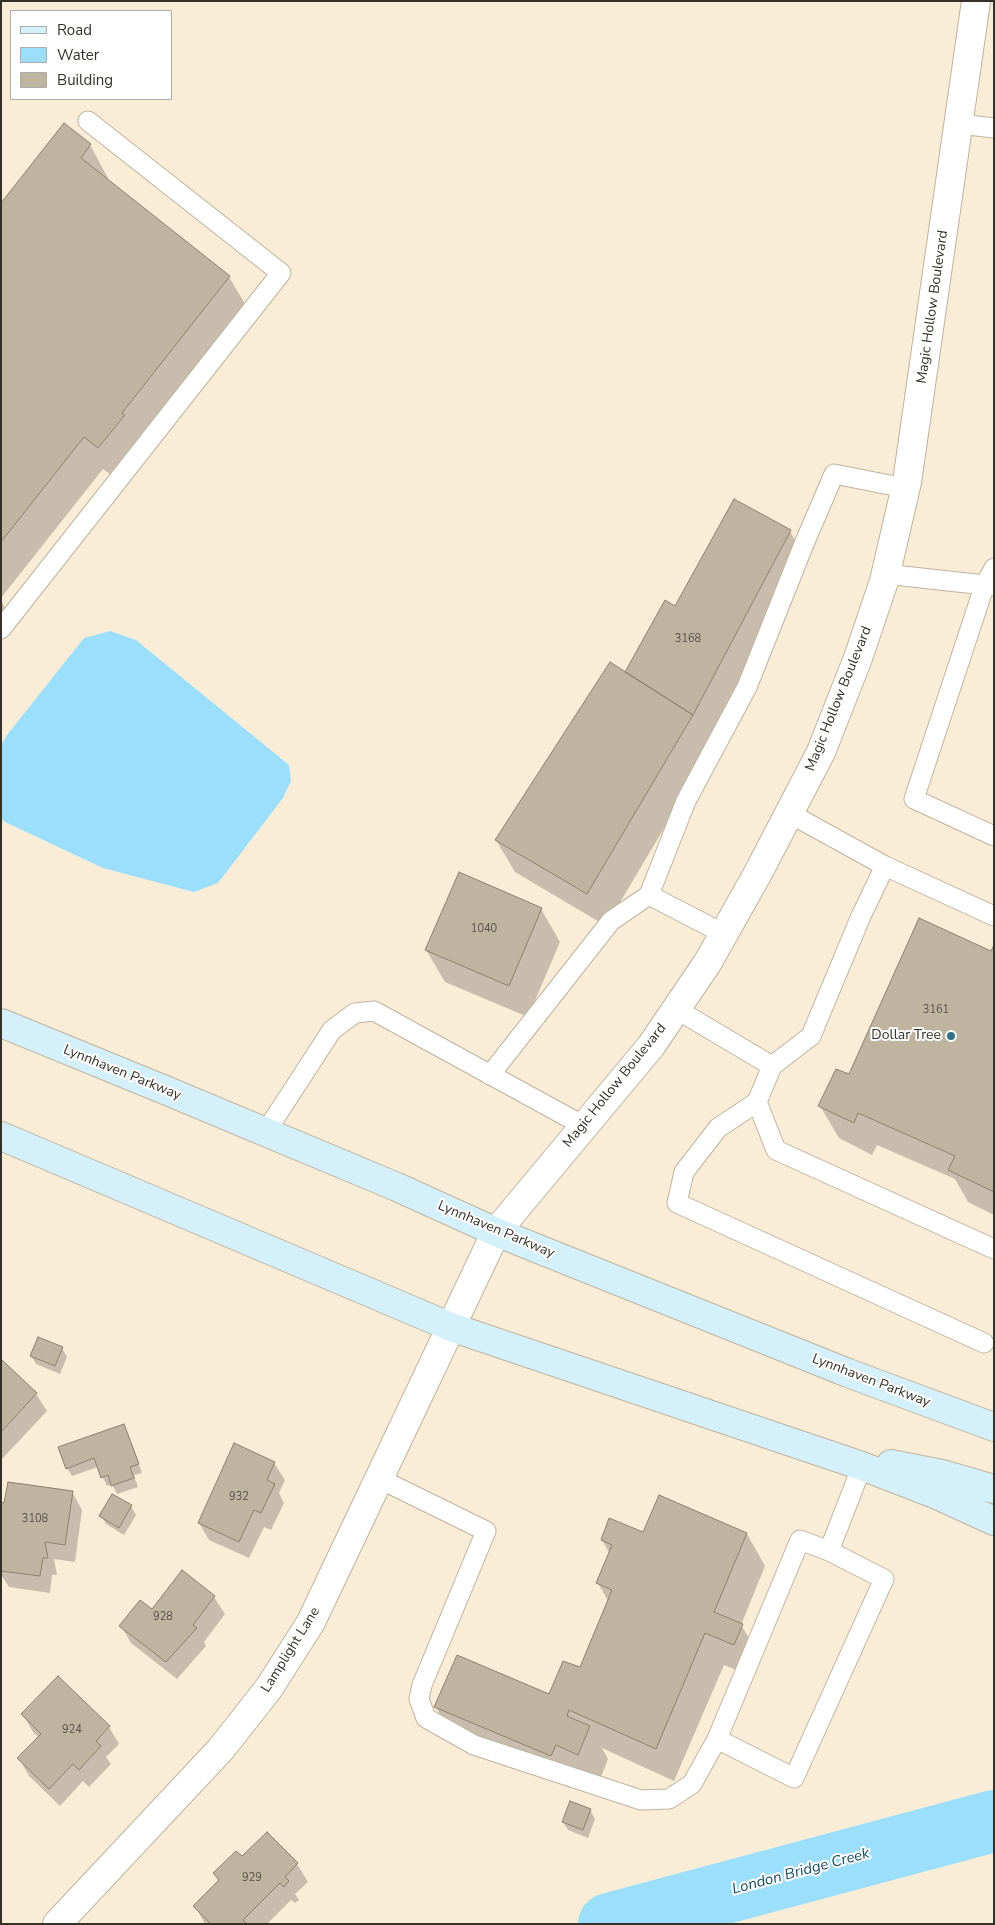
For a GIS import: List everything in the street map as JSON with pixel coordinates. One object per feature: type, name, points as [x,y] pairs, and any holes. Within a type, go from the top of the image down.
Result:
[{"type":"main road","name":"Lynnhaven Parkway","points":[[1,1023],[397,1187],[496,1232],[838,1369],[994,1427]]},
{"type":"main road","points":[[1,1136],[451,1327],[862,1466],[936,1495],[994,1521]]},
{"type":"main road","points":[[862,1466],[889,1464],[942,1474],[994,1489]]},
{"type":"street","name":"Magic Hollow Boulevard","points":[[451,1327],[496,1232],[651,1046],[708,962],[789,813],[824,744],[858,658],[885,574],[906,488],[960,124],[976,1]]},
{"type":"street","name":"Lamplight Lane","points":[[57,1924],[221,1750],[269,1688],[312,1622],[451,1327]]},
{"type":"lane","points":[[1,629],[281,273],[88,121]]},
{"type":"lane","points":[[960,124],[994,128]]},
{"type":"lane","points":[[490,1074],[611,920],[649,895],[686,801],[747,688],[834,474],[906,488]]},
{"type":"lane","points":[[994,568],[914,799],[994,836]]},
{"type":"lane","points":[[885,574],[989,587]]},
{"type":"lane","points":[[789,813],[885,866],[994,916]]},
{"type":"lane","points":[[885,866],[861,916],[811,1036],[772,1066],[757,1102],[718,1128],[684,1172],[677,1203],[984,1343]]},
{"type":"lane","points":[[649,895],[724,934]]},
{"type":"lane","points":[[676,1009],[772,1066]]},
{"type":"lane","points":[[265,1133],[332,1030],[355,1013],[374,1011],[584,1126]]},
{"type":"lane","points":[[757,1102],[776,1150],[994,1249]]},
{"type":"lane","points":[[829,1551],[862,1466]]},
{"type":"lane","points":[[380,1479],[486,1531],[422,1685],[419,1699],[426,1718],[474,1745],[641,1800],[669,1799],[692,1784],[717,1739],[800,1540],[829,1551],[884,1579],[794,1778],[717,1739]]},
{"type":"water","points":[[110,631],[136,640],[289,765],[291,781],[283,798],[218,883],[194,892],[103,868],[5,822],[1,818],[1,746],[7,735],[84,638]]},
{"type":"building","points":[[64,123],[91,144],[81,158],[230,276],[122,413],[125,415],[98,448],[84,437],[1,542],[1,203]]},
{"type":"building","points":[[734,499],[791,530],[693,715],[625,672],[665,600],[675,606]]},
{"type":"building","points":[[610,662],[693,715],[587,894],[495,840]]},
{"type":"building","points":[[459,872],[542,908],[509,986],[425,950]]},
{"type":"building","points":[[919,918],[991,951],[994,945],[994,1192],[948,1170],[955,1156],[858,1113],[854,1123],[818,1106],[836,1069],[849,1074]]},
{"type":"building","points":[[38,1337],[63,1347],[55,1366],[30,1356]]},
{"type":"building","points":[[1,1359],[37,1393],[1,1432]]},
{"type":"building","points":[[124,1424],[139,1464],[130,1467],[134,1478],[111,1486],[108,1475],[101,1478],[94,1458],[66,1469],[58,1447]]},
{"type":"building","points":[[234,1443],[275,1462],[267,1480],[275,1484],[261,1513],[254,1510],[239,1542],[198,1523]]},
{"type":"building","points":[[8,1482],[73,1491],[65,1545],[45,1542],[48,1558],[43,1558],[40,1576],[1,1571],[1,1502],[4,1503]]},
{"type":"building","points":[[112,1494],[132,1505],[119,1528],[99,1516]]},
{"type":"building","points":[[659,1495],[747,1533],[714,1612],[743,1624],[734,1645],[705,1633],[656,1749],[569,1710],[567,1716],[590,1726],[578,1755],[556,1745],[551,1756],[434,1707],[457,1655],[549,1694],[563,1661],[580,1667],[612,1590],[596,1583],[612,1545],[601,1540],[609,1518],[643,1532]]},
{"type":"building","points":[[182,1570],[215,1596],[193,1625],[197,1628],[166,1662],[119,1626],[140,1600],[152,1609]]},
{"type":"building","points":[[58,1676],[110,1726],[96,1741],[101,1746],[79,1770],[73,1764],[49,1789],[17,1758],[41,1734],[21,1714]]},
{"type":"building","points":[[570,1801],[591,1809],[583,1830],[562,1822]]},
{"type":"building","points":[[267,1832],[298,1863],[285,1877],[289,1881],[284,1887],[280,1883],[243,1920],[247,1924],[211,1924],[193,1906],[219,1880],[213,1873],[236,1851],[242,1856]]},
{"type":"waterway","name":"London Bridge Creek","points":[[609,1924],[994,1821]]},
{"type":"place","name":"Dollar Tree","points":[[951,1036]]}]
